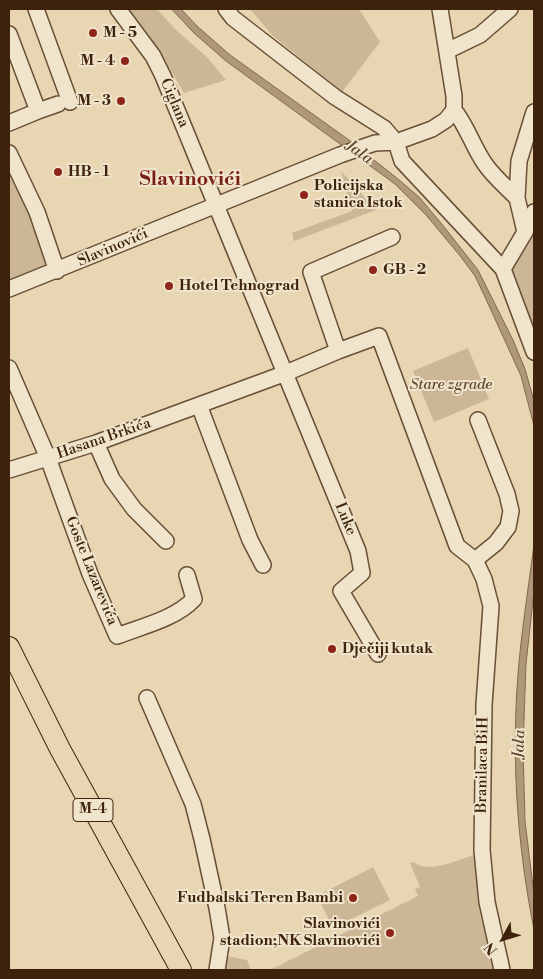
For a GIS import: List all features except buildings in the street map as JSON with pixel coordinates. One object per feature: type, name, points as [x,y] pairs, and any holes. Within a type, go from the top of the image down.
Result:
[{"type":"main road","name":"M-4","points":[[9,647],[60,749],[181,970]]},
{"type":"street","points":[[9,123],[64,103],[36,9]]},
{"type":"street","name":"Ciglana","points":[[118,9],[153,56],[163,76],[216,205]]},
{"type":"street","points":[[226,9],[232,18],[335,97],[384,128],[396,142],[402,161],[504,269],[534,352]]},
{"type":"street","points":[[440,9],[454,96],[454,110],[462,120],[484,163],[517,198]]},
{"type":"street","points":[[447,51],[480,35],[510,9]]},
{"type":"street","points":[[9,34],[38,111]]},
{"type":"street","name":"Slavinovići","points":[[9,289],[340,155],[375,143],[396,142],[432,128],[446,120],[454,110]]},
{"type":"street","points":[[525,232],[517,198],[519,162],[530,120],[534,112]]},
{"type":"street","points":[[9,153],[37,212],[57,271]]},
{"type":"street","points":[[216,205],[286,373]]},
{"type":"street","points":[[504,269],[534,212]]},
{"type":"street","points":[[338,351],[311,272],[392,237]]},
{"type":"street","name":"Hasana Brkića","points":[[9,470],[96,443],[199,406],[379,336],[457,546],[476,560]]},
{"type":"street","points":[[9,368],[48,458]]},
{"type":"street","name":"Luke","points":[[286,373],[358,551],[362,573],[341,590],[378,654]]},
{"type":"street","points":[[199,406],[250,540],[263,565]]},
{"type":"street","points":[[476,560],[496,543],[508,528],[511,511],[507,494],[478,420]]},
{"type":"street","points":[[96,443],[112,479],[134,509],[166,541]]},
{"type":"street","name":"Goste Lazarevića","points":[[48,458],[90,574],[118,636],[160,620],[188,606],[194,599],[187,575]]},
{"type":"street","name":"Branilaca BiH","points":[[476,560],[484,579],[491,606],[484,705],[482,850],[487,902],[502,970]]},
{"type":"street","points":[[147,698],[193,804],[222,938],[217,970]]},
{"type":"green space","points":[[127,9],[157,9],[175,29],[206,56],[226,80],[184,93],[165,60]]},
{"type":"green space","points":[[250,9],[359,9],[380,42],[342,92],[273,36]]},
{"type":"green space","points":[[9,153],[57,271],[9,289]]},
{"type":"green space","points":[[341,171],[376,210],[294,241],[292,233],[352,211]]},
{"type":"green space","points":[[534,217],[534,337],[508,261]]},
{"type":"green space","name":"Stare zgrade","points":[[468,348],[489,399],[434,422],[413,371]]},
{"type":"green space","points":[[474,855],[479,909],[493,970],[270,970],[418,896],[415,889],[420,887],[410,863],[413,862],[427,867],[443,865]]},
{"type":"green space","name":"Fudbalski Teren Bambi","points":[[373,867],[390,900],[333,928],[317,896]]},
{"type":"green space","points":[[221,955],[247,960],[251,970],[215,970]]},
{"type":"water","name":"Jala","points":[[172,9],[181,9],[230,55],[349,140],[419,197],[478,270],[513,340],[525,369],[534,401],[534,426],[521,376],[475,276],[426,215],[395,184],[226,61],[194,33]]},
{"type":"water","name":"Jala","points":[[534,544],[534,591],[526,664],[523,748],[525,821],[534,895],[534,930],[520,839],[515,749],[518,670]]},
{"type":"place","name":"M - 5","points":[[93,33]]},
{"type":"place","name":"M - 4","points":[[125,61]]},
{"type":"place","name":"M - 3","points":[[121,101]]},
{"type":"place","name":"HB - 1","points":[[58,172]]},
{"type":"place","name":"Policijska stanica Istok","points":[[304,195]]},
{"type":"place","name":"GB - 2","points":[[373,270]]},
{"type":"place","name":"Hotel Tehnograd","points":[[169,286]]},
{"type":"place","name":"Dječiji kutak","points":[[332,649]]},
{"type":"place","name":"Fudbalski Teren Bambi","points":[[353,898]]},
{"type":"place","name":"Slavinovići stadion;NK Slavinovići","points":[[390,933]]},
{"type":"district","name":"Slavinovići","points":[[190,180]]}]
